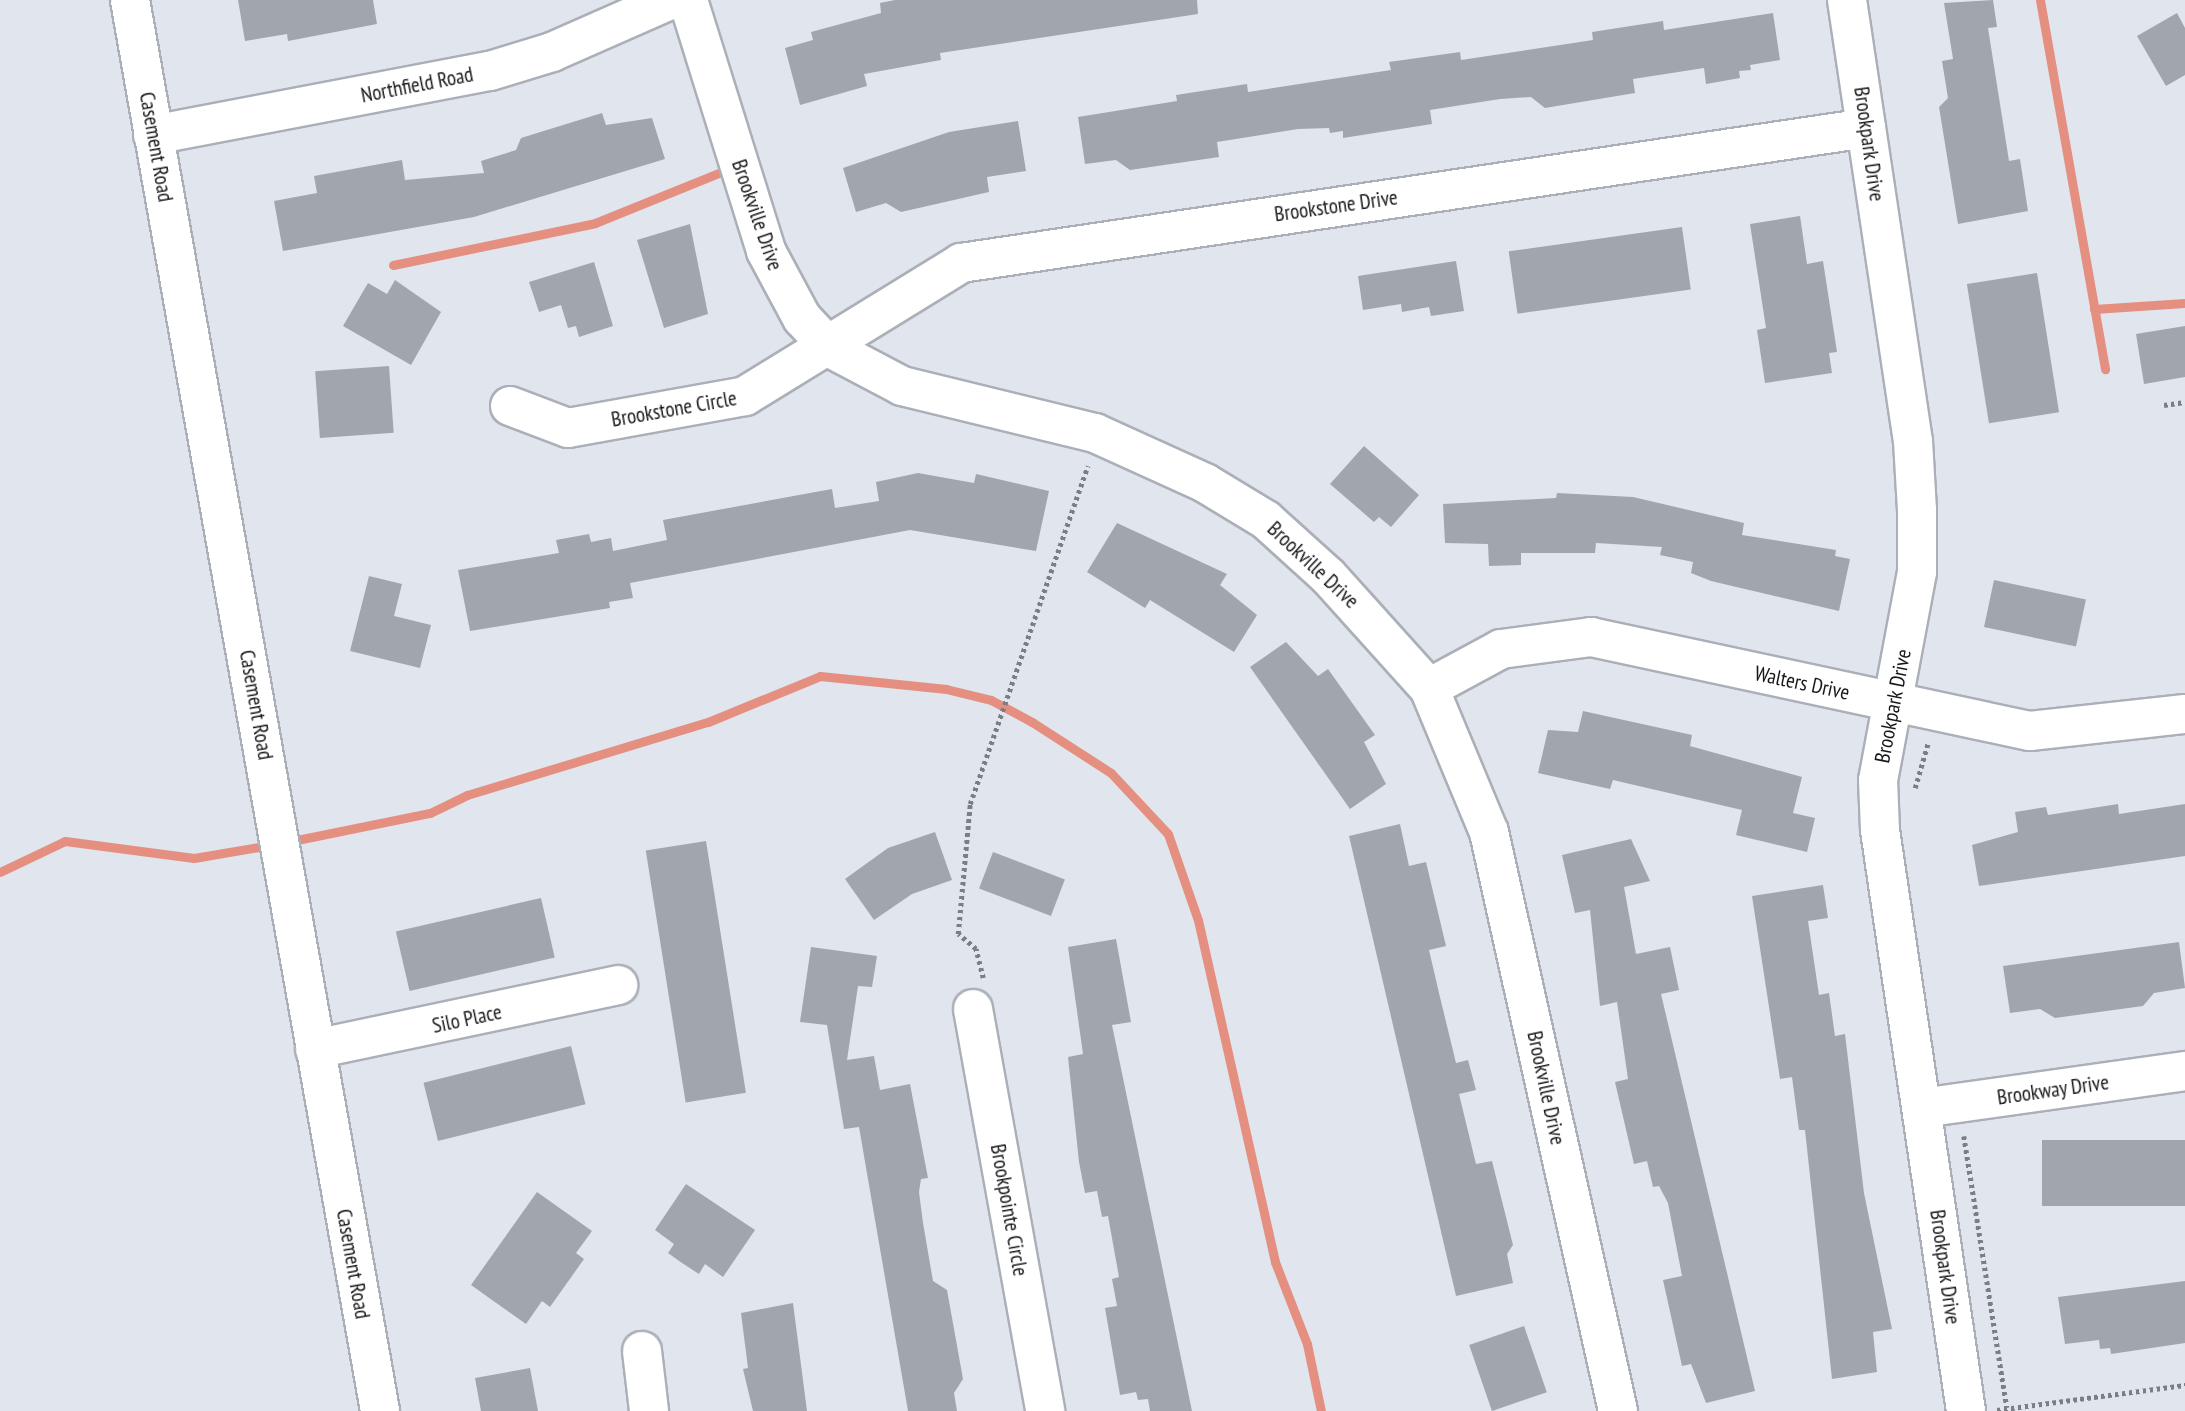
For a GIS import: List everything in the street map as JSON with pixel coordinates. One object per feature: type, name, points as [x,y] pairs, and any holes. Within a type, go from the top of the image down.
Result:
[{"type":"street","name":"Casement Road","points":[[130,0],[380,1411]]},
{"type":"street","name":"Northfield Road","points":[[153,135],[490,71],[552,52],[670,0]]},
{"type":"street","name":"Brookville Drive","points":[[688,0],[766,251],[802,318],[830,348],[902,386],[1095,433],[1154,456],[1266,520],[1391,640],[1429,688],[1489,832],[1618,1411]]},
{"type":"street","name":"Brookpark Drive","points":[[1847,0],[1913,440],[1917,510],[1917,572],[1878,780],[1880,830],[1966,1411]]},
{"type":"street","name":"Brookstone Drive","points":[[830,348],[880,308],[961,263],[1866,128]]},
{"type":"street","name":"Brookstone Circle","points":[[510,406],[568,428],[745,396],[830,348]]},
{"type":"street","name":"Walters Drive","points":[[1429,688],[1501,649],[1540,639],[1591,637],[2030,731],[2185,714]]},
{"type":"street","name":"Silo Place","points":[[315,1049],[618,985]]},
{"type":"street","name":"Brookpointe Circle","points":[[974,1009],[1045,1411]]},
{"type":"street","name":"Brookway Drive","points":[[1922,1108],[2185,1071]]},
{"type":"street","points":[[642,1351],[649,1411]]},
{"type":"path","points":[[2164,405],[2185,402]]},
{"type":"path","points":[[974,1009],[985,971],[976,949],[958,934],[970,804],[1031,625],[1087,475],[1095,433]]},
{"type":"path","points":[[1912,796],[1938,712]]},
{"type":"path","points":[[1959,1103],[2007,1408]]},
{"type":"path","points":[[1993,1411],[2185,1385]]},
{"type":"building","points":[[238,0],[373,0],[377,24],[288,41],[287,34],[245,41]]},
{"type":"building","points":[[895,0],[1197,0],[1198,14],[940,53],[941,60],[864,74],[867,86],[800,105],[785,48],[813,40],[811,32],[881,13],[880,3]]},
{"type":"building","points":[[1993,0],[1997,27],[1988,28],[2009,161],[2020,159],[2028,211],[1958,224],[1939,107],[1948,98],[1942,61],[1953,59],[1944,3]]},
{"type":"building","points":[[1773,13],[1780,60],[1750,65],[1751,70],[1739,71],[1740,78],[1706,84],[1704,68],[1633,79],[1635,93],[1545,108],[1531,97],[1500,99],[1430,110],[1432,124],[1343,138],[1343,131],[1330,133],[1329,128],[1298,129],[1217,142],[1219,157],[1130,170],[1116,160],[1085,164],[1078,117],[1177,101],[1176,95],[1247,84],[1248,92],[1391,70],[1389,62],[1460,52],[1461,60],[1593,40],[1592,32],[1663,21],[1664,30]]},
{"type":"building","points":[[2177,13],[2185,28],[2185,75],[2166,86],[2137,36]]},
{"type":"building","points":[[602,113],[606,125],[652,118],[665,159],[474,217],[283,251],[274,201],[317,193],[314,176],[402,160],[405,180],[484,173],[481,161],[516,150],[521,138]]},
{"type":"building","points":[[1018,121],[1026,171],[987,177],[989,192],[901,212],[886,203],[856,212],[843,168],[949,132]]},
{"type":"building","points":[[1800,216],[1807,264],[1823,261],[1837,352],[1829,353],[1832,373],[1765,383],[1757,330],[1766,328],[1750,224]]},
{"type":"building","points":[[690,224],[708,314],[664,328],[637,240]]},
{"type":"building","points":[[1682,227],[1691,289],[1517,314],[1509,251]]},
{"type":"building","points":[[1456,261],[1464,311],[1431,316],[1429,307],[1402,312],[1401,304],[1363,310],[1358,276]]},
{"type":"building","points":[[594,262],[613,326],[579,337],[576,326],[568,328],[561,305],[539,312],[529,282]]},
{"type":"building","points":[[2037,273],[2059,412],[1989,423],[1967,284]]},
{"type":"building","points":[[395,280],[441,312],[411,365],[343,326],[368,283],[387,294]]},
{"type":"building","points":[[2185,326],[2185,377],[2144,384],[2136,334]]},
{"type":"building","points":[[389,366],[394,433],[320,438],[315,371]]},
{"type":"building","points":[[1364,446],[1419,495],[1391,527],[1379,517],[1374,522],[1330,484]]},
{"type":"building","points":[[918,473],[974,483],[976,474],[1049,491],[1036,551],[910,530],[630,583],[633,598],[609,602],[610,608],[470,631],[458,570],[559,553],[556,540],[589,534],[591,542],[611,538],[613,551],[667,540],[663,520],[832,489],[835,508],[879,501],[876,482]]},
{"type":"building","points":[[1557,493],[1633,497],[1744,523],[1742,535],[1836,550],[1835,556],[1850,559],[1839,611],[1711,581],[1691,573],[1693,562],[1660,555],[1662,547],[1596,543],[1595,553],[1521,553],[1521,565],[1489,566],[1488,544],[1445,543],[1443,504],[1556,498]]},
{"type":"building","points":[[1117,523],[1227,574],[1220,585],[1257,615],[1234,652],[1150,600],[1145,608],[1087,572]]},
{"type":"building","points":[[369,576],[402,584],[394,616],[431,625],[420,668],[350,651]]},
{"type":"building","points":[[1994,580],[2086,600],[2076,646],[1984,627]]},
{"type":"building","points":[[1286,642],[1318,676],[1328,669],[1375,735],[1364,742],[1386,784],[1350,809],[1250,667]]},
{"type":"building","points":[[1583,711],[1692,735],[1690,746],[1802,777],[1793,813],[1815,818],[1807,852],[1736,835],[1742,810],[1613,780],[1610,789],[1538,773],[1548,730],[1578,732]]},
{"type":"building","points":[[2118,804],[2119,814],[2185,804],[2185,856],[1979,886],[1972,845],[2018,832],[2015,812],[2046,807],[2048,815]]},
{"type":"building","points":[[1400,824],[1409,866],[1426,862],[1446,946],[1429,950],[1456,1063],[1468,1060],[1476,1090],[1459,1094],[1476,1164],[1492,1161],[1513,1245],[1507,1254],[1513,1283],[1456,1296],[1349,836]]},
{"type":"building","points":[[935,832],[952,880],[912,894],[874,920],[845,879],[888,848]]},
{"type":"building","points":[[1631,839],[1650,881],[1624,887],[1636,954],[1670,947],[1679,990],[1661,994],[1755,1391],[1706,1403],[1691,1364],[1682,1366],[1663,1280],[1682,1276],[1668,1203],[1659,1186],[1653,1187],[1647,1161],[1634,1164],[1615,1082],[1628,1079],[1617,1002],[1600,1006],[1590,910],[1575,913],[1562,855]]},
{"type":"building","points":[[706,841],[746,1093],[686,1102],[646,851]]},
{"type":"building","points":[[993,852],[1065,880],[1051,916],[979,888]]},
{"type":"building","points":[[1823,885],[1828,918],[1808,921],[1819,995],[1829,993],[1835,1036],[1845,1034],[1864,1193],[1892,1329],[1873,1332],[1877,1372],[1832,1379],[1805,1130],[1799,1130],[1792,1077],[1780,1079],[1752,896]]},
{"type":"building","points":[[541,898],[555,957],[410,991],[396,932]]},
{"type":"building","points":[[1116,939],[1131,1022],[1112,1025],[1192,1411],[1150,1411],[1148,1399],[1138,1400],[1136,1392],[1120,1395],[1105,1308],[1117,1306],[1112,1279],[1119,1277],[1108,1216],[1102,1217],[1097,1191],[1085,1193],[1079,1162],[1068,1057],[1083,1054],[1068,947]]},
{"type":"building","points":[[2179,942],[2185,988],[2154,993],[2143,1006],[2055,1018],[2040,1009],[2010,1013],[2003,966]]},
{"type":"building","points":[[811,947],[877,956],[872,987],[858,986],[847,1060],[874,1056],[880,1090],[910,1084],[928,1178],[921,1179],[919,1192],[933,1281],[947,1290],[963,1379],[954,1393],[957,1411],[908,1411],[859,1127],[844,1129],[827,1025],[800,1022]]},
{"type":"building","points":[[571,1046],[586,1104],[438,1141],[424,1083]]},
{"type":"building","points":[[2042,1140],[2185,1140],[2185,1206],[2042,1206]]},
{"type":"building","points":[[686,1184],[755,1230],[723,1277],[705,1264],[699,1274],[682,1263],[668,1253],[674,1244],[655,1230]]},
{"type":"building","points":[[537,1192],[592,1231],[576,1253],[584,1259],[550,1307],[542,1301],[526,1324],[471,1285]]},
{"type":"building","points":[[2185,1281],[2185,1343],[2111,1354],[2110,1348],[2100,1349],[2099,1340],[2065,1344],[2058,1297]]},
{"type":"building","points":[[793,1303],[807,1411],[753,1411],[743,1369],[748,1368],[741,1313]]},
{"type":"building","points":[[1524,1326],[1547,1392],[1492,1411],[1469,1345]]},
{"type":"building","points":[[530,1368],[538,1411],[481,1411],[475,1378]]},
{"type":"waterway","points":[[2040,0],[2105,369]]},
{"type":"waterway","points":[[393,265],[595,223],[726,170]]},
{"type":"waterway","points":[[2094,309],[2185,303]]},
{"type":"waterway","points":[[287,842],[430,813],[467,795],[708,722],[820,676],[946,689],[991,700],[1032,722],[1111,773],[1168,834],[1198,920],[1275,1262],[1307,1344],[1321,1411]]},
{"type":"waterway","points":[[0,872],[65,841],[194,858],[270,845]]}]
